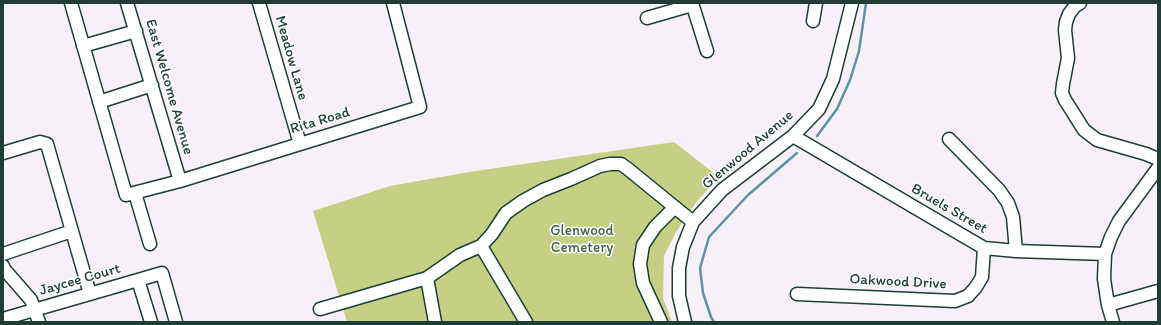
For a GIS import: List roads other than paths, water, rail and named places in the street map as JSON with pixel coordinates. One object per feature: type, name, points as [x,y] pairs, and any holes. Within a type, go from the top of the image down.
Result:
[{"type":"street","points":[[71,3],[99,102],[130,194],[150,244]]},
{"type":"street","name":"East Welcome Avenue","points":[[127,3],[180,181]]},
{"type":"street","name":"Meadow Lane","points":[[259,3],[300,144]]},
{"type":"street","name":"Rita Road","points":[[130,194],[180,181],[420,107],[393,3]]},
{"type":"street","points":[[813,22],[816,3]]},
{"type":"street","name":"Glenwood Avenue","points":[[685,322],[679,296],[679,268],[683,247],[692,222],[722,190],[793,136],[819,109],[833,79],[852,3]]},
{"type":"street","points":[[1080,3],[1075,6],[1069,14],[1066,22],[1065,30],[1068,58],[1062,93],[1065,100],[1084,130],[1097,140],[1146,154],[1158,159]]},
{"type":"street","points":[[647,18],[692,4],[707,51]]},
{"type":"street","points":[[83,46],[136,31]]},
{"type":"street","points":[[99,102],[152,85]]},
{"type":"street","name":"Bruels Street","points":[[793,136],[984,248],[1016,251],[1105,254]]},
{"type":"street","points":[[949,139],[999,190],[1008,203],[1013,217],[1016,251]]},
{"type":"street","points":[[3,153],[40,142],[47,144],[90,294]]},
{"type":"street","points":[[320,309],[427,278],[460,255],[481,246],[492,234],[506,213],[523,201],[543,190],[571,180],[600,166],[620,164],[692,222]]},
{"type":"street","points":[[1113,322],[1108,305],[1104,279],[1105,254],[1119,221],[1158,168]]},
{"type":"street","points":[[661,322],[643,283],[640,264],[643,245],[655,227],[675,207]]},
{"type":"street","points":[[3,254],[72,231]]},
{"type":"street","points":[[481,246],[526,322]]},
{"type":"street","name":"Oakwood Drive","points":[[797,294],[955,301],[968,296],[982,277],[984,248]]},
{"type":"street","points":[[3,266],[31,300],[35,310]]},
{"type":"street","points":[[138,280],[162,273],[176,322]]},
{"type":"street","points":[[427,278],[435,322]]},
{"type":"street","name":"Jaycee Court","points":[[3,319],[138,280],[151,322]]},
{"type":"street","points":[[1108,305],[1158,291]]},
{"type":"street","name":"Jaycee Court","points":[[35,310],[39,322]]},
{"type":"waterway","points":[[817,136],[837,109],[850,80],[859,51],[866,3]]},
{"type":"waterway","points":[[714,322],[703,293],[700,268],[709,237],[748,195],[797,153]]},
{"type":"park label","name":"Glenwood Cemetery","points":[[582,240]]}]
